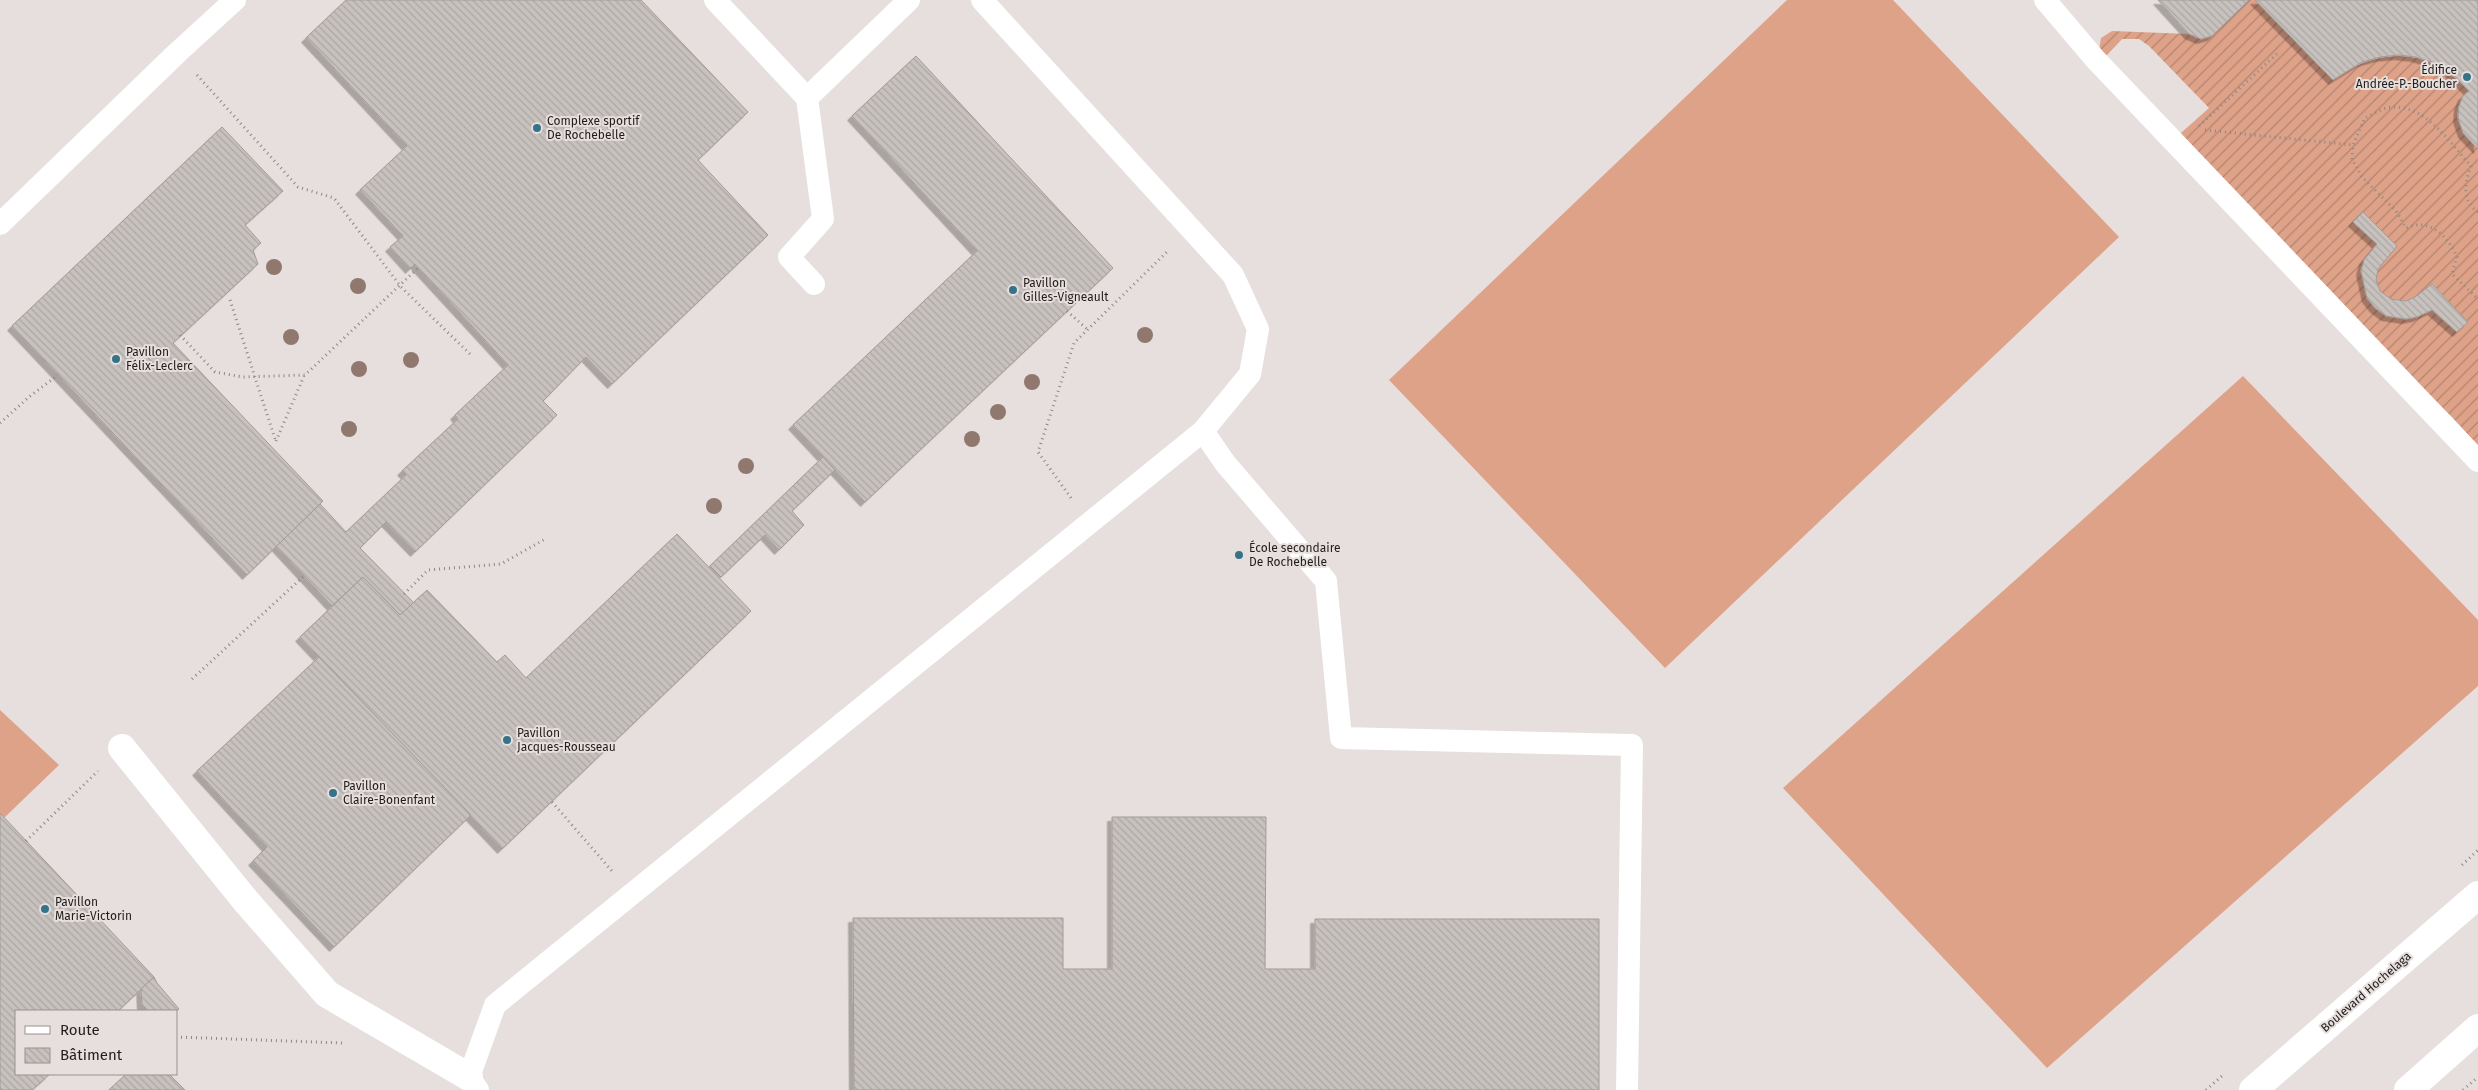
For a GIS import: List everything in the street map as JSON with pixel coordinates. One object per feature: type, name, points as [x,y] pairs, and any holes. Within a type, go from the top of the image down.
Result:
[{"type":"street","points":[[122,748],[245,900],[327,994],[473,1084]]},
{"type":"street","name":"Boulevard Hochelaga","points":[[2253,1090],[2478,894]]},
{"type":"street","points":[[2408,1090],[2478,1028]]},
{"type":"lane","points":[[0,224],[177,53],[235,0]]},
{"type":"lane","points":[[715,0],[807,98],[823,219],[789,257],[814,284]]},
{"type":"lane","points":[[807,98],[910,0]]},
{"type":"lane","points":[[473,1084],[495,1005],[1203,431],[1250,374],[1258,329],[1234,275],[982,0]]},
{"type":"lane","points":[[2045,0],[2096,60],[2478,461]]},
{"type":"lane","points":[[1203,431],[1225,463],[1326,581],[1341,738],[1632,745],[1627,1090]]},
{"type":"path","points":[[2279,52],[2197,129],[2353,145]]},
{"type":"path","points":[[177,53],[298,186],[334,198],[401,287],[471,355]]},
{"type":"path","points":[[2478,212],[2466,197],[2465,181],[2471,166],[2443,133],[2410,108],[2386,108],[2365,118],[2353,145],[2352,159],[2362,177],[2396,211],[2406,228],[2414,225],[2432,226],[2449,240],[2457,257],[2452,274],[2478,299]]},
{"type":"path","points":[[1090,524],[1038,452],[1074,343],[1191,229]]},
{"type":"path","points":[[230,300],[276,442],[305,375],[401,287],[418,268]]},
{"type":"path","points":[[1067,311],[1088,330]]},
{"type":"path","points":[[180,335],[215,372],[254,377],[305,375]]},
{"type":"path","points":[[0,423],[28,397],[58,375]]},
{"type":"path","points":[[404,594],[428,570],[501,564],[547,538]]},
{"type":"path","points":[[192,679],[306,575]]},
{"type":"path","points":[[26,841],[122,748]]},
{"type":"path","points":[[552,802],[632,893]]},
{"type":"path","points":[[178,1038],[344,1043]]},
{"type":"path","points":[[2463,1090],[2478,1076]]},
{"type":"shaded area","points":[[1787,0],[1893,0],[2119,237],[1665,668],[1389,380]]},
{"type":"shaded area","points":[[2249,0],[2255,0],[2333,80],[2369,61],[2403,56],[2420,59],[2437,66],[2453,76],[2469,91],[2462,99],[2458,114],[2466,136],[2478,149],[2478,446],[2453,418],[2172,141],[2209,108],[2149,46],[2139,39],[2122,39],[2104,58],[2099,50],[2101,38],[2112,31],[2189,34],[2201,39],[2212,36]]},
{"type":"shaded area","points":[[2243,376],[2478,620],[2478,686],[2047,1068],[1783,788]]},
{"type":"shaded area","points":[[0,710],[59,765],[4,818],[0,813]]},
{"type":"building","name":"Complexe sportif De Rochebelle","points":[[346,0],[641,0],[748,112],[698,160],[768,235],[612,384],[586,357],[543,401],[557,415],[415,552],[386,522],[360,548],[414,603],[400,615],[363,577],[332,606],[276,546],[320,504],[346,532],[406,475],[402,471],[458,419],[455,415],[508,365],[415,264],[410,269],[390,247],[403,236],[360,190],[407,146],[306,38]]},
{"type":"building","points":[[2158,0],[2249,0],[2212,36],[2201,39],[2189,34]]},
{"type":"building","name":"Édifice Andrée-P.-Boucher","points":[[2255,0],[2478,0],[2478,149],[2463,133],[2458,118],[2459,106],[2463,96],[2469,91],[2454,75],[2435,63],[2416,57],[2399,55],[2380,57],[2362,62],[2333,80]]},
{"type":"building","name":"Pavillon Gilles-Vigneault","points":[[916,56],[1113,268],[865,502],[793,425],[977,251],[852,116]]},
{"type":"building","name":"Pavillon Félix-Leclerc","points":[[222,127],[283,191],[245,225],[261,243],[253,250],[258,264],[173,343],[323,501],[247,575],[12,326]]},
{"type":"building","points":[[2363,212],[2397,246],[2378,269],[2376,280],[2380,291],[2391,299],[2406,301],[2415,297],[2432,284],[2468,322],[2457,332],[2432,310],[2417,317],[2406,319],[2386,316],[2375,308],[2367,298],[2361,271],[2364,260],[2377,244],[2353,222]]},
{"type":"building","points":[[823,457],[835,470],[792,511],[804,525],[779,550],[765,535],[721,577],[710,566]]},
{"type":"building","name":"Pavillon Jacques-Rousseau","points":[[677,534],[751,611],[502,849],[300,637],[363,577],[400,615],[427,590],[497,662],[505,655],[526,678]]},
{"type":"building","name":"Pavillon Claire-Bonenfant","points":[[319,657],[471,815],[334,947],[253,861],[267,847],[197,771]]},
{"type":"building","name":"Pavillon Marie-Victorin","points":[[0,813],[154,977],[119,1010],[15,1010],[15,1075],[49,1075],[32,1090],[0,1090]]},
{"type":"building","points":[[1112,817],[1266,817],[1265,969],[1315,969],[1315,919],[1599,919],[1599,1090],[854,1090],[853,918],[1063,918],[1063,969],[1112,969]]},
{"type":"building","points":[[154,977],[179,1009],[147,1010],[142,1005],[141,989]]},
{"type":"building","points":[[125,1075],[170,1075],[185,1090],[109,1090]]},
{"type":"place","name":"Édifice Andrée-P.-Boucher","points":[[2467,77]]},
{"type":"place","name":"Complexe sportif De Rochebelle","points":[[537,128]]},
{"type":"place","name":"Pavillon Gilles-Vigneault","points":[[1013,290]]},
{"type":"place","name":"Pavillon Félix-Leclerc","points":[[116,359]]},
{"type":"place","name":"École secondaire De Rochebelle","points":[[1239,555]]},
{"type":"place","name":"Pavillon Jacques-Rousseau","points":[[507,740]]},
{"type":"place","name":"Pavillon Claire-Bonenfant","points":[[333,793]]},
{"type":"place","name":"Pavillon Marie-Victorin","points":[[45,909]]}]
